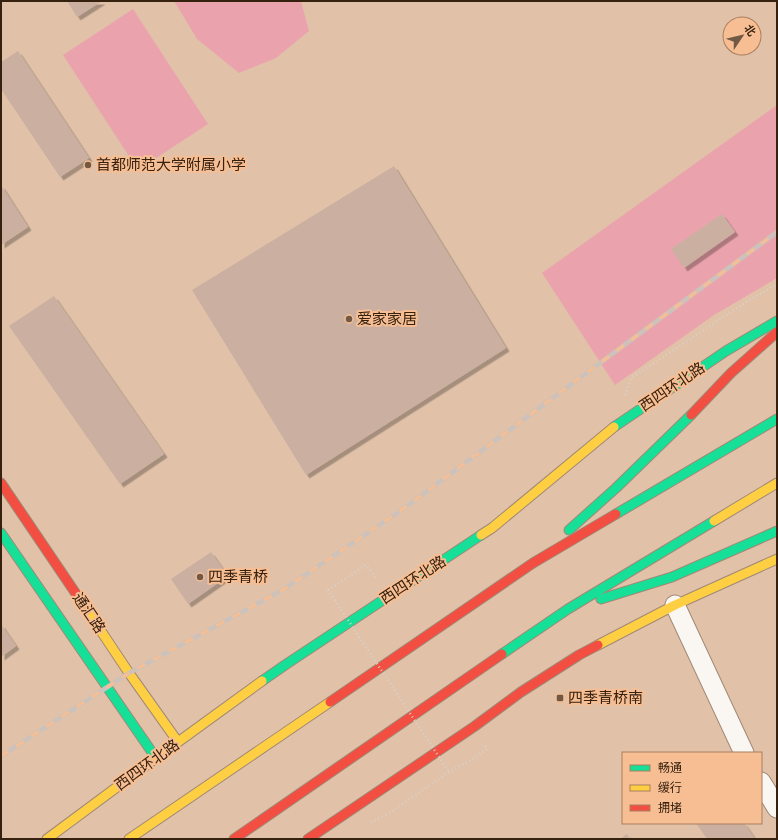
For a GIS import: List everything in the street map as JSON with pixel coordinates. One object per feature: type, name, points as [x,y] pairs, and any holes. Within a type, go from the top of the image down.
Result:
[{"type":"main road","name":"西四环北路","points":[[47,839],[285,665],[492,528],[612,428],[726,351],[777,321]]},
{"type":"main road","points":[[533,563],[616,488],[686,420],[730,373],[777,332]]},
{"type":"main road","points":[[129,839],[533,563],[777,419]]},
{"type":"main road","name":"通汇路","points":[[1,483],[178,742]]},
{"type":"main road","points":[[234,839],[568,609],[777,483]]},
{"type":"main road","points":[[568,609],[672,577],[777,531]]},
{"type":"main road","name":"通汇路","points":[[1,533],[156,758]]},
{"type":"main road","points":[[308,839],[475,726],[544,676],[579,655],[675,605],[777,559]]},
{"type":"street","points":[[675,605],[744,752]]},
{"type":"street","points":[[762,784],[777,808]]},
{"type":"path","points":[[623,400],[631,378],[743,304],[777,284]]},
{"type":"path","points":[[366,565],[328,590],[449,772]]},
{"type":"path","points":[[370,823],[391,812],[449,772],[479,756],[487,749]]},
{"type":"shaded area","points":[[174,1],[301,1],[309,31],[276,58],[239,73],[197,39]]},
{"type":"shaded area","points":[[133,9],[208,124],[138,170],[63,55]]},
{"type":"shaded area","points":[[777,105],[777,278],[714,315],[615,385],[542,273]]},
{"type":"building","points":[[67,1],[102,1],[77,17]]},
{"type":"building","points":[[18,51],[89,158],[60,177],[1,89],[1,62]]},
{"type":"building","name":"爱家家居","points":[[394,166],[506,348],[306,475],[192,290]]},
{"type":"building","points":[[1,185],[28,227],[1,245]]},
{"type":"building","points":[[722,214],[735,232],[684,268],[671,249]]},
{"type":"building","points":[[54,296],[164,454],[120,484],[9,326]]},
{"type":"building","name":"四季青桥","points":[[211,552],[228,576],[188,604],[171,579]]},
{"type":"building","points":[[1,624],[16,646],[1,657]]},
{"type":"building","points":[[697,824],[745,824],[755,839],[707,839]]},
{"type":"building","points":[[627,834],[630,839],[620,839]]},
{"type":"railway","points":[[1,756],[129,673],[281,591],[396,514],[777,232]]},
{"type":"traffic: fast","points":[[614,427],[726,351],[777,321]]},
{"type":"traffic: fast","points":[[569,530],[616,488],[691,415]]},
{"type":"traffic: fast","points":[[616,514],[777,419]]},
{"type":"traffic: fast","points":[[502,654],[568,609],[714,521]]},
{"type":"traffic: fast","points":[[601,599],[672,577],[777,531]]},
{"type":"traffic: fast","points":[[1,533],[156,758]]},
{"type":"traffic: fast","points":[[262,681],[481,535]]},
{"type":"traffic: slow","points":[[481,535],[492,528],[614,427]]},
{"type":"traffic: slow","points":[[714,521],[777,483]]},
{"type":"traffic: slow","points":[[598,645],[675,605],[777,559]]},
{"type":"traffic: slow","points":[[87,610],[178,742]]},
{"type":"traffic: slow","points":[[47,839],[262,681]]},
{"type":"traffic: slow","points":[[129,839],[330,702]]},
{"type":"traffic: jam","points":[[691,415],[731,373],[777,332]]},
{"type":"traffic: jam","points":[[1,483],[87,610]]},
{"type":"traffic: jam","points":[[330,702],[533,563],[616,514]]},
{"type":"traffic: jam","points":[[308,839],[475,726],[521,692],[579,655],[598,645]]},
{"type":"traffic: jam","points":[[234,839],[502,654]]},
{"type":"place","name":"首都师范大学附属小学","points":[[88,165]]},
{"type":"place","name":"爱家家居","points":[[349,319]]},
{"type":"place","name":"四季青桥","points":[[200,577]]},
{"type":"place","name":"四季青桥南","points":[[560,698]]}]
